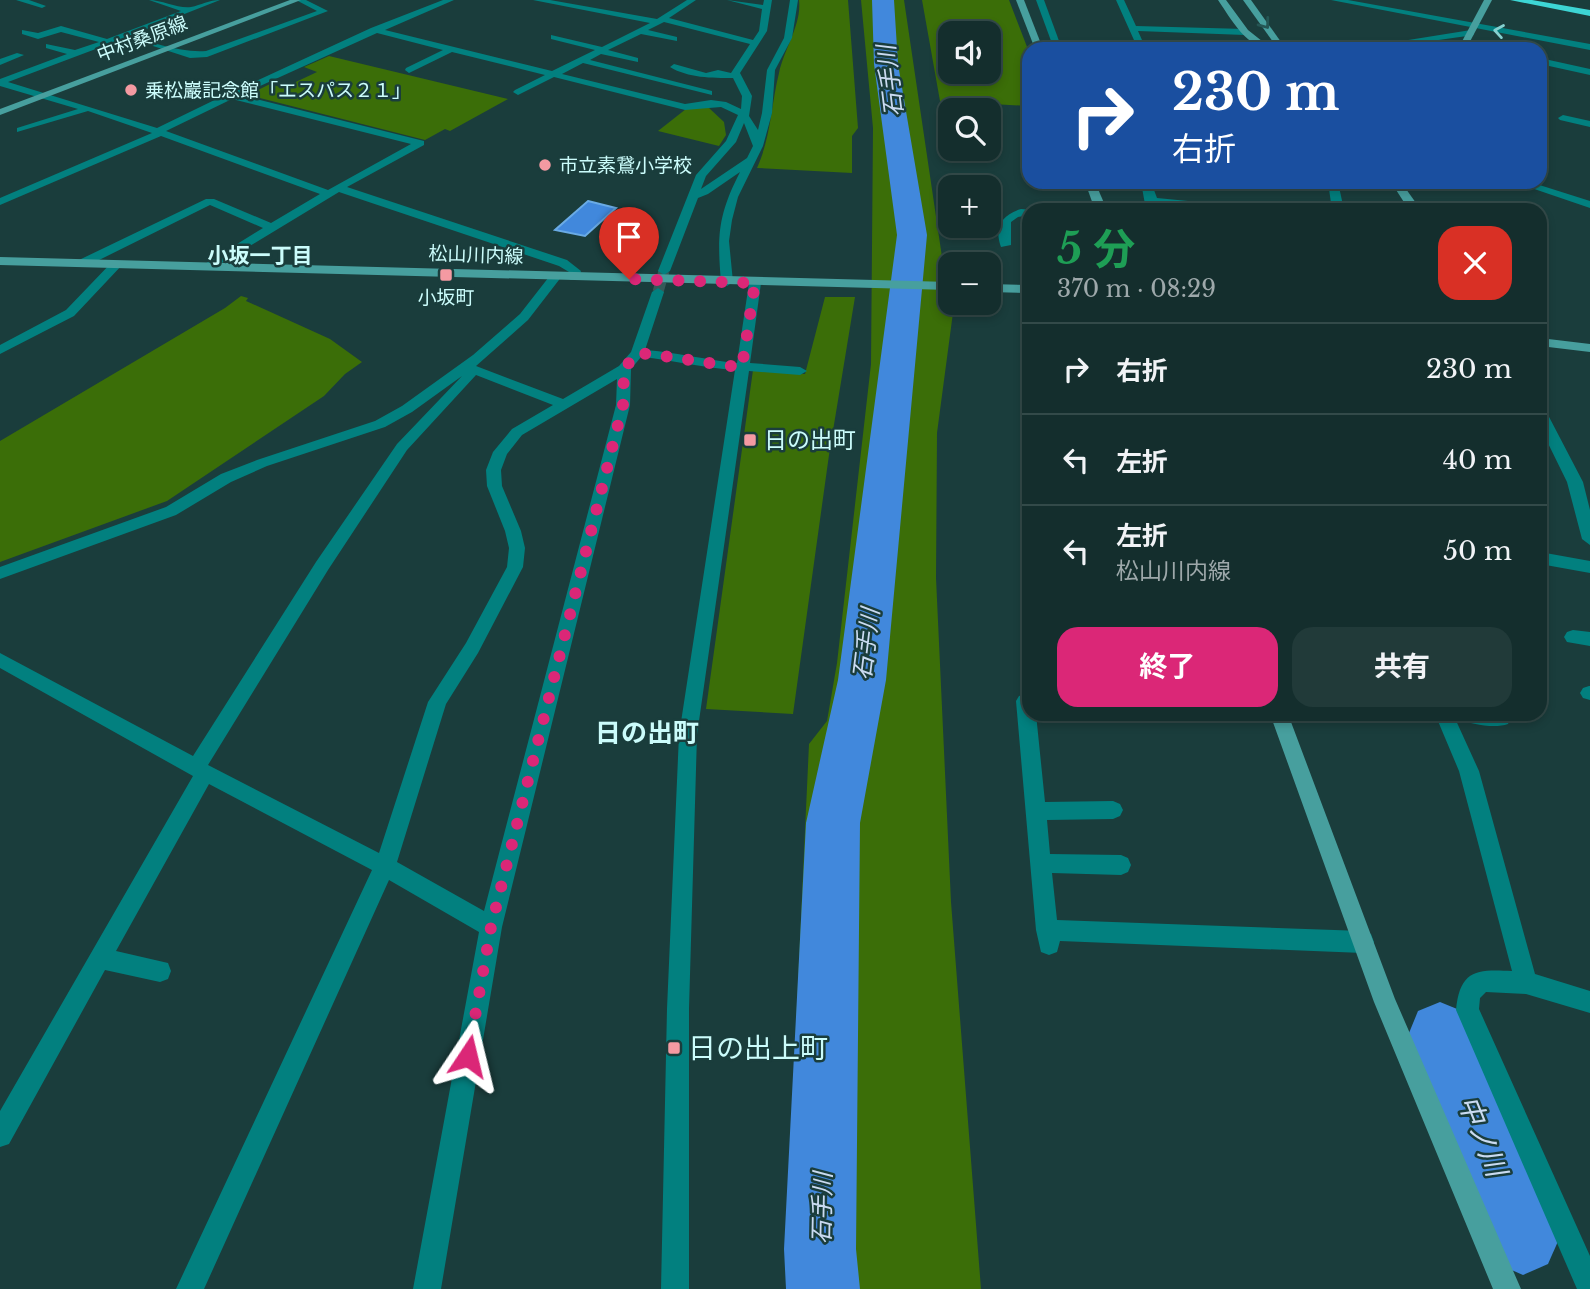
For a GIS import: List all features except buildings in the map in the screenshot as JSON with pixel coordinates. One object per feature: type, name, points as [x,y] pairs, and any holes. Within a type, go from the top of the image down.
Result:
[{"type":"highway","points":[[1515,0],[1590,9]]},
{"type":"highway","points":[[1549,0],[1590,9]]},
{"type":"street","points":[[20,0],[43,6]]},
{"type":"street","points":[[153,0],[187,10]]},
{"type":"street","points":[[0,83],[216,0]]},
{"type":"street","points":[[25,32],[38,36],[61,29],[115,41],[168,48],[190,55],[207,54],[324,11],[299,0]]},
{"type":"street","name":"中村桑原線","points":[[0,112],[299,0]]},
{"type":"street","points":[[0,202],[160,131],[374,30],[450,0]]},
{"type":"street","points":[[537,0],[661,20],[756,43]]},
{"type":"street","points":[[518,92],[641,31],[692,0]]},
{"type":"street","points":[[704,104],[709,93],[732,74],[763,31],[768,4],[732,0]]},
{"type":"street","points":[[374,30],[685,107],[725,104],[753,90],[771,70],[788,38],[793,0]]},
{"type":"street","points":[[1020,0],[1036,42]]},
{"type":"street","points":[[1040,0],[1055,42]]},
{"type":"street","points":[[1120,0],[1138,42]]},
{"type":"street","points":[[1222,0],[1245,32],[1259,42]]},
{"type":"street","points":[[1247,0],[1277,42]]},
{"type":"street","points":[[1335,0],[1368,3],[1473,29],[1590,47]]},
{"type":"street","points":[[1466,42],[1488,0]]},
{"type":"street","points":[[1131,27],[1245,32]]},
{"type":"street","points":[[1397,42],[1473,29]]},
{"type":"street","points":[[641,31],[674,39]]},
{"type":"street","points":[[554,37],[635,60]]},
{"type":"street","points":[[1540,42],[1546,39]]},
{"type":"street","points":[[49,46],[78,54]]},
{"type":"street","points":[[410,70],[449,50]]},
{"type":"street","points":[[0,62],[20,55]]},
{"type":"street","points":[[581,60],[709,93]]},
{"type":"street","points":[[1547,63],[1590,72]]},
{"type":"street","points":[[662,74],[678,64],[706,76],[732,74],[753,90]]},
{"type":"street","points":[[727,282],[723,241],[726,220],[758,146],[767,113],[771,70]]},
{"type":"street","points":[[209,82],[243,91]]},
{"type":"street","points":[[0,83],[89,108],[334,191],[564,263],[575,271],[574,277]]},
{"type":"street","points":[[729,124],[745,115],[753,90]]},
{"type":"street","points":[[206,267],[334,191],[346,181],[420,143],[232,96]]},
{"type":"street","points":[[664,271],[701,175],[731,142],[729,124],[704,104]]},
{"type":"street","points":[[725,104],[745,115],[754,127],[758,146]]},
{"type":"street","points":[[20,130],[89,108]]},
{"type":"street","points":[[1563,118],[1590,124]]},
{"type":"street","points":[[693,196],[704,192],[751,160]]},
{"type":"street","points":[[1541,189],[1590,205]]},
{"type":"street","points":[[83,263],[210,201],[272,228]]},
{"type":"street","points":[[1005,245],[1002,230],[1007,219],[1015,213],[1022,212]]},
{"type":"street","name":"松山川内線","points":[[0,261],[938,286]]},
{"type":"street","points":[[0,350],[70,313],[117,264]]},
{"type":"street","points":[[0,573],[171,511],[226,478],[262,463],[380,424],[470,368],[524,317],[556,276]]},
{"type":"street","points":[[675,1289],[678,1009],[688,735],[755,283]]},
{"type":"street","points":[[1001,288],[1022,289]]},
{"type":"street","points":[[190,1289],[385,866],[437,702],[495,609],[518,555],[517,544],[495,491],[492,476],[494,464],[505,444],[517,432],[624,369],[637,353],[658,292]]},
{"type":"street","points":[[1547,343],[1590,348]]},
{"type":"street","points":[[637,353],[665,355],[700,364],[800,371]]},
{"type":"street","points":[[470,368],[563,404]]},
{"type":"street","points":[[0,1135],[100,958],[200,771],[334,544],[403,445],[422,421],[470,375],[470,368]]},
{"type":"street","points":[[427,1289],[491,927],[623,405],[624,369]]},
{"type":"street","points":[[1547,427],[1575,482],[1590,539]]},
{"type":"street","points":[[1547,559],[1590,567]]},
{"type":"street","points":[[0,660],[200,771],[385,866],[491,927]]},
{"type":"street","points":[[1027,721],[1048,937],[1363,942]]},
{"type":"street","points":[[1282,721],[1385,1002],[1507,1289]]},
{"type":"street","points":[[1447,721],[1469,771],[1526,983]]},
{"type":"street","points":[[1035,810],[1113,810]]},
{"type":"street","points":[[1041,863],[1121,865]]},
{"type":"street","points":[[100,958],[160,971]]},
{"type":"street","points":[[1590,1002],[1526,983],[1482,981],[1469,992],[1467,1010],[1590,1287]]},
{"type":"green space","points":[[799,0],[848,0],[858,128],[852,136],[852,173],[757,168],[768,133],[781,64],[798,18]]},
{"type":"green space","points":[[861,0],[904,0],[941,252],[938,252],[938,315],[953,315],[937,433],[936,578],[951,902],[981,1289],[789,1289],[786,1242],[809,744],[827,721],[837,663],[871,364],[873,128]]},
{"type":"green space","points":[[922,0],[1009,0],[1025,42],[1022,42],[1022,106],[1001,104],[1001,98],[939,98]]},
{"type":"green space","points":[[329,56],[508,99],[450,131],[445,129],[425,140],[248,95],[270,84],[283,88],[317,72],[304,67]]},
{"type":"green space","points":[[709,108],[724,122],[726,135],[719,146],[658,131],[686,109]]},
{"type":"green space","points":[[241,296],[248,298],[246,301],[330,339],[362,362],[345,374],[324,396],[167,501],[0,562],[0,441]]},
{"type":"green space","points":[[825,297],[855,297],[829,455],[793,714],[706,709],[753,370],[805,374]]},
{"type":"water","points":[[588,201],[616,208],[585,236],[555,230]]},
{"type":"waterway","name":"石手川","points":[[823,1289],[820,1249],[833,823],[862,680],[912,235],[886,64],[883,0]]},
{"type":"waterway","name":"中ノ川","points":[[1440,1033],[1523,1239]]},
{"type":"tunnel","points":[[658,292],[664,271]]},
{"type":"place","name":"乗松巖記念館「エスパス２１」","points":[[131,90]]},
{"type":"place","name":"市立素鵞小学校","points":[[545,165]]},
{"type":"place","name":"小坂町","points":[[446,275]]},
{"type":"place","name":"日の出町","points":[[750,440]]},
{"type":"place","name":"日の出上町","points":[[674,1048]]},
{"type":"district","name":"小坂一丁目","points":[[260,256]]},
{"type":"district","name":"日の出町","points":[[647,733]]},
{"type":"route","points":[[468,1056],[491,927],[623,405],[624,369],[637,353],[665,355],[700,364],[742,367],[755,283],[629,279]]}]
